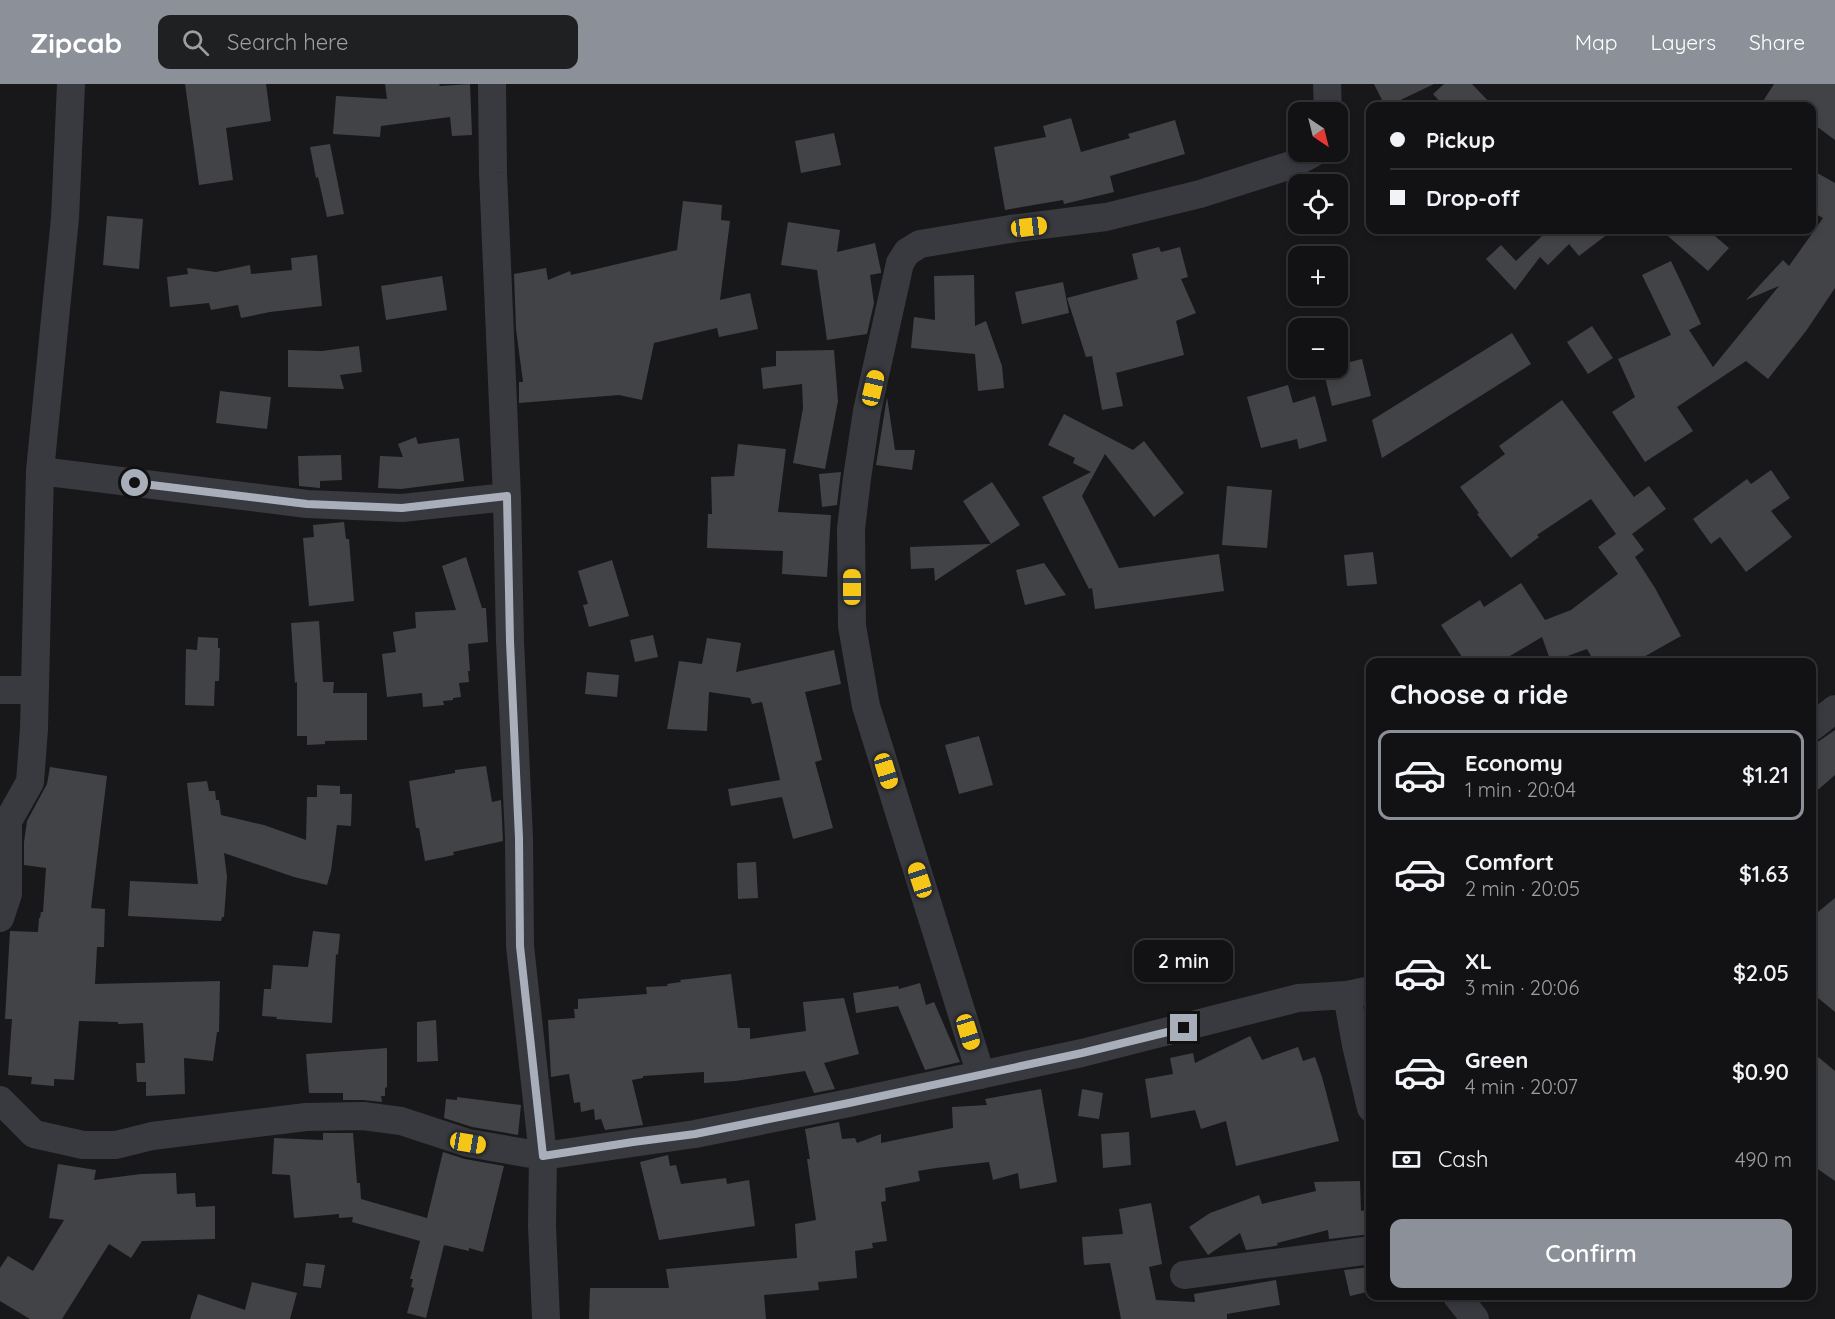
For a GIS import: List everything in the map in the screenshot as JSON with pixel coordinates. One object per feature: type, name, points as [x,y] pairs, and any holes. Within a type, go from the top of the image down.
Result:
[{"type":"street","points":[[0,918],[8,894],[8,821],[30,782],[35,690],[40,471],[65,218],[71,84]]},
{"type":"street","points":[[492,84],[493,173],[519,838],[520,946],[543,1156],[542,1226],[546,1319]]},
{"type":"street","points":[[1327,84],[1328,102]]},
{"type":"street","points":[[981,1075],[866,706],[852,626],[851,529],[857,478],[867,411],[900,263],[907,252],[920,244],[1010,229],[1106,217],[1200,194],[1297,162]]},
{"type":"street","points":[[40,471],[307,504],[402,508],[507,496]]},
{"type":"street","points":[[0,690],[35,690]]},
{"type":"street","points":[[1816,725],[1835,709]]},
{"type":"street","points":[[0,1100],[34,1134],[83,1145],[116,1144],[152,1136],[306,1117],[363,1116],[401,1121],[468,1143],[543,1156],[695,1134],[1082,1053],[1298,998],[1359,992],[1356,1044],[1366,1087]]},
{"type":"street","points":[[1184,1275],[1366,1251]]},
{"type":"street","points":[[1460,1300],[1475,1319]]},
{"type":"building","points":[[185,84],[266,84],[271,121],[226,128],[233,180],[199,185]]},
{"type":"building","points":[[385,84],[439,84],[440,86],[470,84],[472,135],[452,136],[450,117],[381,126],[380,137],[333,134],[336,96],[387,99]]},
{"type":"building","points":[[1374,84],[1434,84],[1396,102],[1383,102]]},
{"type":"building","points":[[1444,84],[1472,84],[1489,102],[1440,102],[1433,94]]},
{"type":"building","points":[[1774,84],[1835,84],[1835,140],[1816,126],[1816,102],[1763,102]]},
{"type":"building","points":[[1071,118],[1081,152],[1130,138],[1128,134],[1175,120],[1185,154],[1110,176],[1114,192],[1064,204],[1063,200],[1005,210],[994,147],[1046,137],[1043,126]]},
{"type":"building","points":[[834,133],[841,165],[801,173],[795,141]]},
{"type":"building","points":[[330,144],[344,214],[327,217],[310,147]]},
{"type":"building","points":[[1816,172],[1835,183],[1835,288],[1806,331],[1768,379],[1746,361],[1677,407],[1693,431],[1645,462],[1612,412],[1635,397],[1618,359],[1671,335],[1642,275],[1671,261],[1701,324],[1689,330],[1713,367],[1779,286],[1746,300],[1783,260],[1789,266],[1812,234],[1816,234],[1816,228],[1823,218],[1816,214]]},
{"type":"building","points":[[683,201],[722,205],[721,220],[730,221],[720,300],[750,293],[758,329],[719,337],[717,328],[654,343],[642,400],[619,395],[519,403],[519,382],[523,382],[516,329],[514,274],[546,268],[548,280],[570,271],[571,275],[677,250]]},
{"type":"building","points":[[107,216],[143,219],[139,269],[103,265]]},
{"type":"building","points":[[788,222],[840,230],[837,252],[875,243],[881,273],[870,275],[874,303],[867,334],[827,340],[817,270],[781,265]]},
{"type":"building","points":[[1544,234],[1551,236],[1553,234],[1608,234],[1579,256],[1569,244],[1548,265],[1540,257],[1515,290],[1486,259],[1501,245],[1516,261]]},
{"type":"building","points":[[1666,234],[1713,234],[1729,248],[1708,271]]},
{"type":"building","points":[[1159,247],[1161,252],[1180,247],[1188,277],[1181,279],[1196,313],[1176,321],[1184,355],[1116,373],[1123,406],[1102,410],[1092,356],[1086,357],[1067,298],[1138,279],[1132,254]]},
{"type":"building","points":[[317,255],[322,306],[241,318],[238,305],[211,310],[209,303],[170,307],[167,277],[188,274],[187,268],[216,272],[250,265],[251,274],[292,270],[291,258]]},
{"type":"building","points":[[974,275],[975,326],[986,321],[1002,366],[1004,388],[978,391],[975,354],[911,348],[914,317],[935,320],[934,276]]},
{"type":"building","points":[[442,276],[447,310],[386,320],[381,286]]},
{"type":"building","points":[[1063,282],[1069,313],[1022,324],[1015,292]]},
{"type":"building","points":[[1592,326],[1613,358],[1588,374],[1567,342]]},
{"type":"building","points":[[1512,333],[1531,364],[1382,458],[1372,420]]},
{"type":"building","points":[[359,346],[362,372],[340,375],[344,389],[288,387],[288,350],[322,351]]},
{"type":"building","points":[[834,350],[838,401],[825,469],[793,463],[803,408],[802,384],[763,389],[761,368],[776,366],[776,351]]},
{"type":"building","points":[[1362,359],[1371,396],[1332,406],[1325,378],[1348,378],[1348,362]]},
{"type":"building","points":[[1288,385],[1293,403],[1315,396],[1327,441],[1299,449],[1297,439],[1261,448],[1247,397]]},
{"type":"building","points":[[220,391],[271,397],[267,429],[216,423]]},
{"type":"building","points":[[887,397],[895,450],[915,450],[912,470],[876,465]]},
{"type":"building","points":[[1562,400],[1634,497],[1649,486],[1666,509],[1632,534],[1644,550],[1635,557],[1681,636],[1642,658],[1592,658],[1587,649],[1562,658],[1550,658],[1542,637],[1506,658],[1463,658],[1441,625],[1480,600],[1484,607],[1521,583],[1545,620],[1571,610],[1618,574],[1598,547],[1616,534],[1591,499],[1537,535],[1539,537],[1511,558],[1477,514],[1479,513],[1460,487],[1505,454],[1499,446]]},
{"type":"building","points":[[1064,414],[1133,450],[1144,441],[1184,493],[1154,517],[1105,454],[1082,496],[1119,568],[1219,554],[1224,591],[1095,609],[1092,588],[1089,589],[1042,497],[1091,472],[1073,463],[1075,458],[1048,445]]},
{"type":"building","points":[[416,437],[418,444],[459,438],[464,481],[401,489],[378,488],[380,456],[403,457],[398,444]]},
{"type":"building","points":[[738,444],[786,449],[778,512],[831,515],[827,577],[782,574],[783,551],[707,548],[708,514],[712,514],[711,477],[734,476]]},
{"type":"building","points":[[341,455],[342,480],[320,481],[320,488],[299,486],[298,456]]},
{"type":"building","points":[[1771,470],[1790,498],[1771,511],[1792,537],[1746,572],[1720,537],[1711,544],[1693,519],[1747,479],[1751,484]]},
{"type":"building","points":[[841,472],[837,505],[822,507],[819,474]]},
{"type":"building","points":[[992,482],[1020,525],[991,544],[963,501]]},
{"type":"building","points":[[1227,486],[1272,490],[1267,548],[1222,545]]},
{"type":"building","points":[[344,522],[346,539],[349,539],[354,601],[309,606],[303,538],[314,537],[313,525]]},
{"type":"building","points":[[991,544],[935,581],[934,568],[911,569],[910,547]]},
{"type":"building","points":[[1373,552],[1377,584],[1347,586],[1344,555]]},
{"type":"building","points":[[466,557],[482,608],[486,608],[488,642],[468,644],[469,682],[459,683],[461,697],[443,701],[444,705],[423,707],[422,693],[387,697],[382,654],[396,652],[393,632],[416,628],[415,612],[456,610],[442,566]]},
{"type":"building","points":[[612,560],[629,616],[589,627],[583,605],[588,604],[578,571]]},
{"type":"building","points":[[1044,563],[1066,595],[1025,605],[1016,570]]},
{"type":"building","points":[[319,621],[323,682],[334,682],[333,693],[367,693],[367,740],[325,741],[325,744],[307,745],[307,736],[297,736],[297,682],[295,683],[291,623]]},
{"type":"building","points":[[653,635],[658,657],[635,662],[630,640]]},
{"type":"building","points":[[198,637],[218,638],[219,681],[215,681],[214,706],[185,705],[186,649],[197,650]]},
{"type":"building","points":[[707,638],[741,643],[736,672],[834,650],[841,684],[805,692],[822,760],[815,762],[833,828],[793,839],[782,797],[731,806],[728,789],[780,780],[762,702],[752,704],[750,698],[709,692],[707,731],[667,729],[679,661],[702,664]]},
{"type":"building","points":[[587,672],[619,675],[617,697],[585,694]]},
{"type":"building","points":[[1835,730],[1835,775],[1816,792],[1816,743]]},
{"type":"building","points":[[979,736],[993,785],[959,794],[945,745]]},
{"type":"building","points":[[486,766],[492,802],[501,800],[503,841],[425,861],[419,828],[416,828],[409,781],[455,773],[455,770]]},
{"type":"building","points":[[50,767],[107,776],[91,908],[105,909],[104,947],[97,947],[95,984],[220,981],[219,1032],[217,1032],[213,1061],[184,1058],[185,1094],[146,1096],[146,1082],[137,1082],[136,1063],[145,1063],[143,1023],[79,1021],[74,1080],[54,1079],[54,1086],[31,1084],[32,1077],[8,1075],[12,1019],[5,1019],[10,931],[38,932],[39,918],[43,912],[46,868],[24,865],[24,842],[27,821],[47,784]]},
{"type":"building","points":[[207,781],[209,791],[215,791],[216,800],[219,800],[221,815],[264,825],[306,840],[307,797],[317,797],[317,785],[340,786],[340,794],[352,794],[351,826],[337,825],[327,885],[294,877],[224,853],[227,877],[224,917],[221,921],[128,916],[130,881],[198,884],[187,783]]},
{"type":"building","points":[[756,862],[758,898],[738,899],[737,863]]},
{"type":"building","points":[[1835,898],[1835,1012],[1816,996],[1816,914]]},
{"type":"building","points":[[313,931],[340,934],[338,955],[336,954],[332,1023],[262,1016],[264,989],[271,989],[273,965],[308,967]]},
{"type":"building","points":[[731,974],[738,1028],[750,1028],[750,1039],[806,1031],[803,1002],[844,998],[859,1054],[824,1063],[835,1089],[814,1093],[805,1071],[704,1083],[704,1072],[643,1076],[643,1078],[632,1080],[643,1125],[605,1130],[601,1119],[595,1120],[594,1109],[581,1112],[580,1102],[574,1103],[569,1074],[551,1077],[548,1020],[575,1018],[574,1009],[578,1009],[578,999],[647,994],[646,987],[668,986],[667,984],[681,982],[680,980]]},
{"type":"building","points":[[920,983],[926,1005],[934,1002],[960,1062],[925,1070],[898,1006],[856,1013],[853,993],[898,986],[899,989]]},
{"type":"building","points":[[436,1020],[438,1061],[417,1062],[417,1022]]},
{"type":"building","points":[[1250,1036],[1262,1060],[1298,1047],[1303,1061],[1315,1057],[1339,1141],[1236,1166],[1226,1121],[1201,1129],[1195,1110],[1151,1118],[1145,1079],[1173,1074],[1170,1058],[1193,1053],[1195,1063]]},
{"type":"building","points":[[387,1048],[387,1087],[385,1096],[381,1096],[382,1102],[343,1100],[343,1093],[309,1093],[306,1054]]},
{"type":"building","points":[[1816,1055],[1835,1071],[1835,1181],[1816,1168]]},
{"type":"building","points":[[1041,1089],[1057,1182],[1020,1189],[1018,1173],[993,1180],[989,1162],[918,1171],[920,1181],[885,1188],[886,1201],[881,1202],[887,1241],[872,1243],[873,1248],[855,1251],[857,1278],[818,1282],[819,1290],[764,1295],[766,1319],[589,1319],[590,1288],[669,1288],[666,1269],[797,1258],[795,1224],[816,1220],[805,1129],[839,1122],[842,1139],[855,1138],[857,1143],[881,1134],[881,1143],[953,1128],[952,1107],[987,1105],[985,1099]]},
{"type":"building","points":[[1082,1089],[1103,1093],[1099,1119],[1078,1116]]},
{"type":"building","points":[[457,1097],[521,1105],[518,1135],[472,1127],[444,1118],[446,1099],[457,1100]]},
{"type":"building","points":[[1129,1132],[1131,1165],[1103,1168],[1101,1134]]},
{"type":"building","points":[[323,1133],[353,1133],[357,1183],[360,1183],[361,1199],[427,1218],[443,1152],[465,1159],[504,1166],[483,1252],[444,1245],[426,1318],[407,1313],[414,1288],[411,1287],[413,1279],[410,1279],[420,1241],[352,1222],[353,1217],[339,1218],[339,1214],[294,1218],[290,1175],[272,1174],[274,1138],[323,1140]]},
{"type":"building","points":[[668,1155],[670,1166],[676,1165],[681,1184],[726,1178],[727,1184],[749,1180],[755,1226],[659,1240],[640,1162]]},
{"type":"building","points":[[58,1164],[96,1170],[94,1180],[141,1174],[176,1173],[177,1194],[195,1193],[196,1207],[215,1206],[215,1239],[142,1241],[131,1258],[109,1244],[62,1319],[30,1319],[0,1301],[0,1268],[8,1256],[33,1271],[64,1220],[49,1218]]},
{"type":"building","points":[[1360,1181],[1361,1211],[1366,1210],[1366,1235],[1329,1239],[1328,1230],[1277,1243],[1278,1245],[1275,1246],[1246,1250],[1240,1233],[1208,1255],[1189,1227],[1210,1213],[1259,1195],[1262,1204],[1316,1191],[1314,1182]]},
{"type":"building","points":[[1151,1203],[1162,1264],[1149,1267],[1156,1300],[1195,1302],[1194,1294],[1276,1280],[1280,1305],[1227,1314],[1227,1319],[1121,1319],[1110,1263],[1084,1265],[1082,1237],[1123,1234],[1119,1209]]},
{"type":"building","points":[[306,1263],[325,1265],[321,1288],[303,1286]]},
{"type":"building","points":[[1366,1268],[1366,1292],[1350,1296],[1344,1270]]},
{"type":"building","points":[[252,1282],[297,1293],[290,1319],[190,1319],[198,1294],[245,1310]]},
{"type":"route","points":[[135,483],[307,504],[402,508],[507,496],[510,641],[519,838],[520,946],[543,1156],[695,1134],[1082,1053],[1184,1028]]}]
